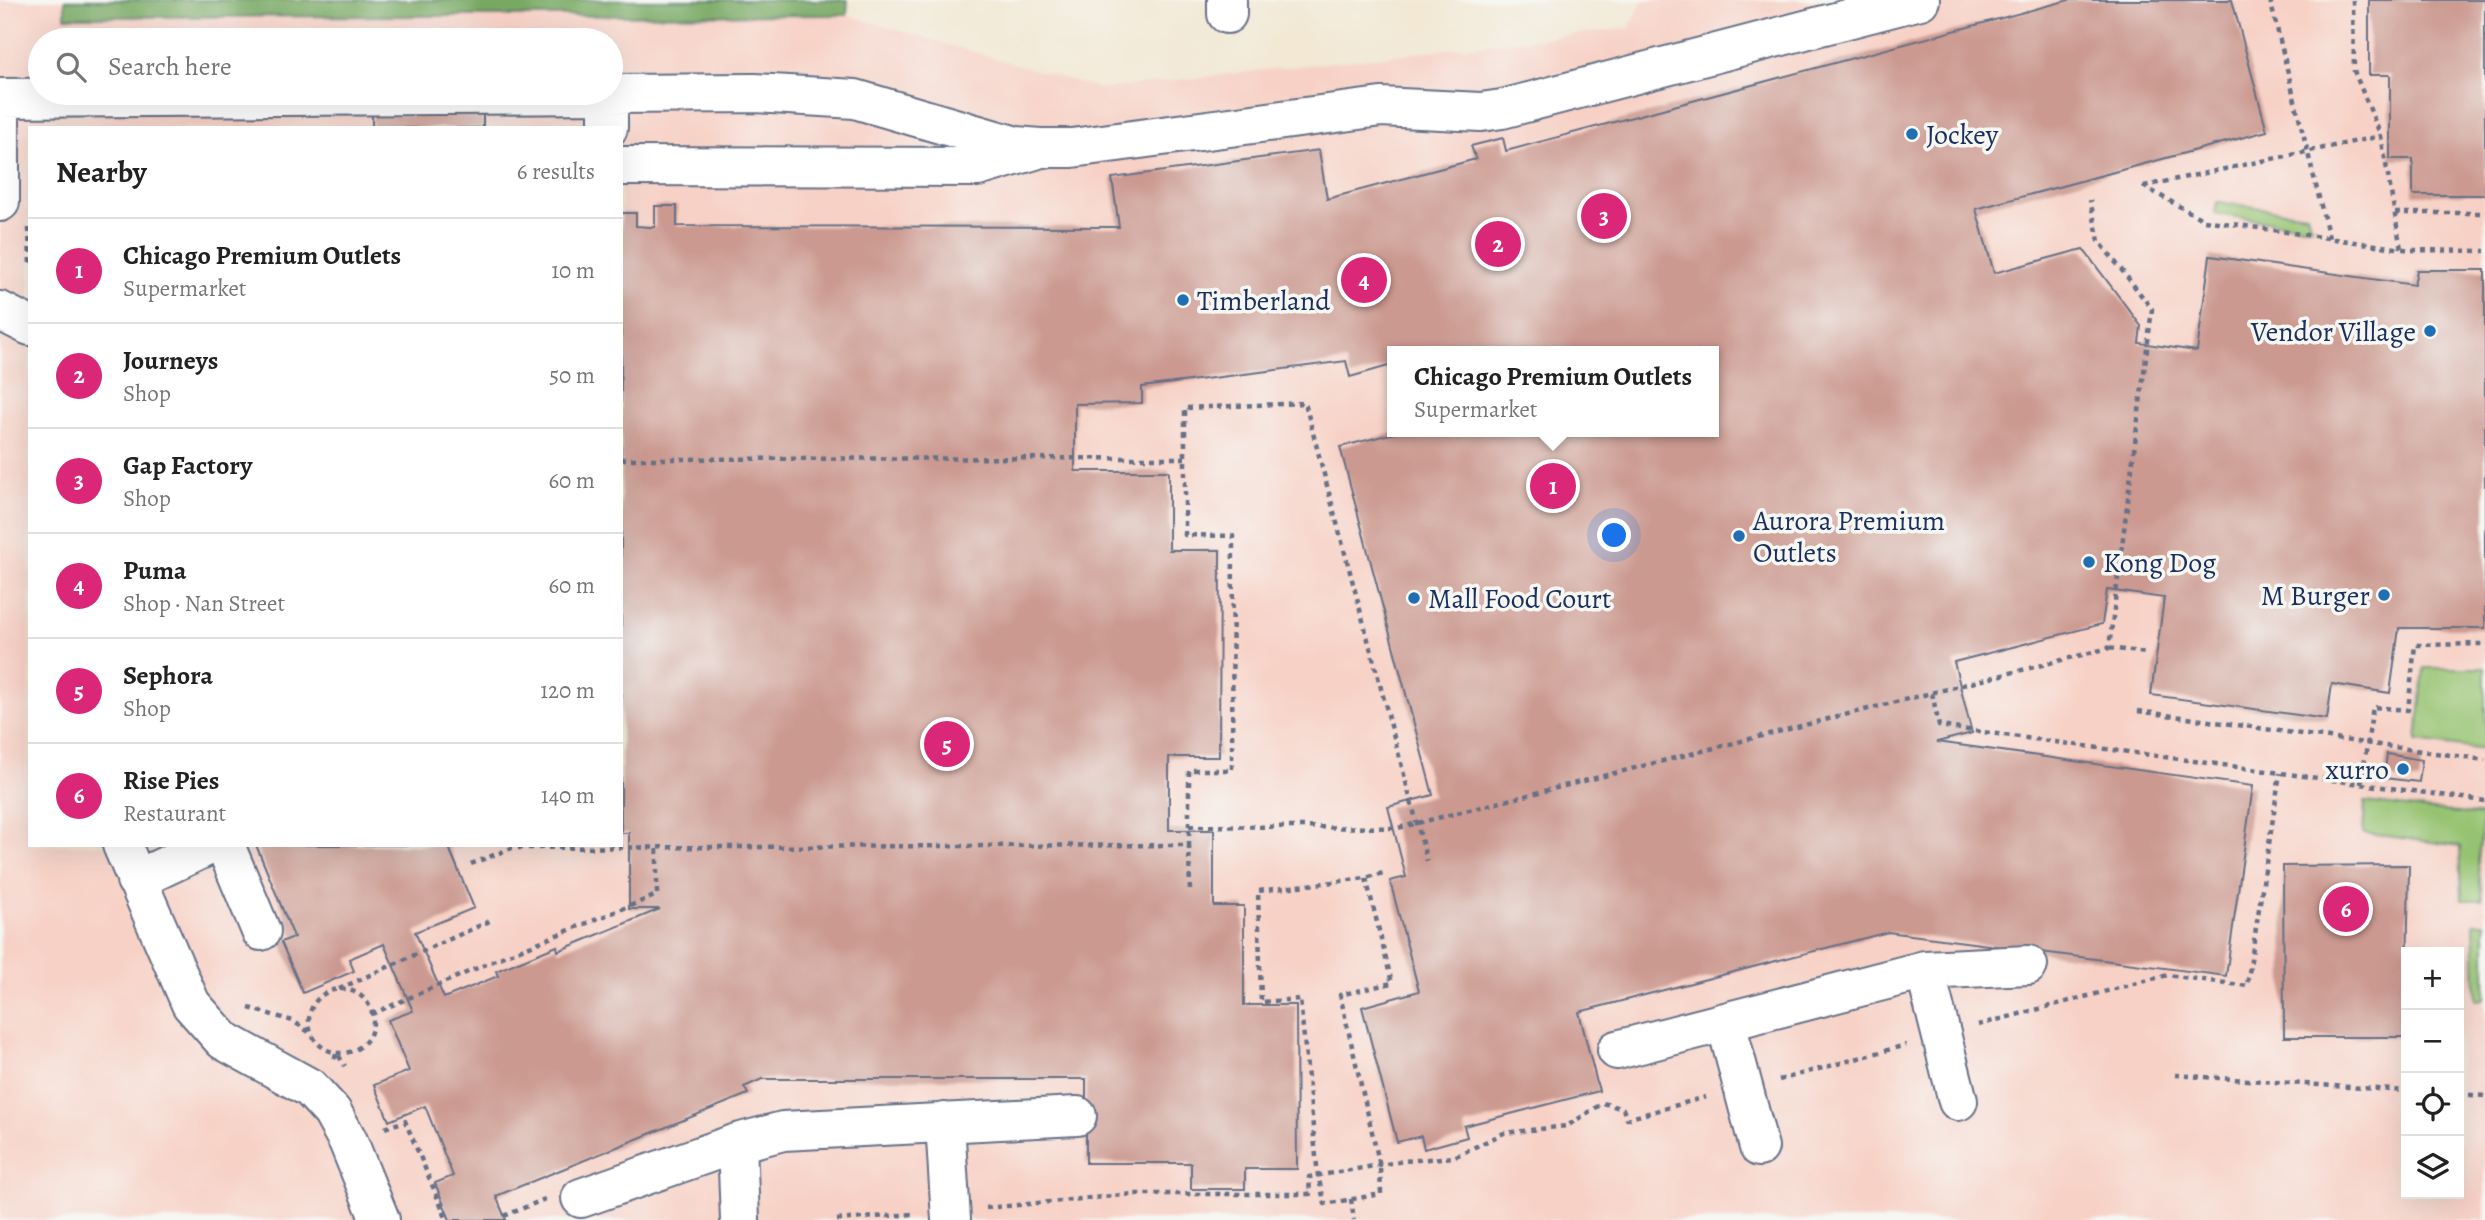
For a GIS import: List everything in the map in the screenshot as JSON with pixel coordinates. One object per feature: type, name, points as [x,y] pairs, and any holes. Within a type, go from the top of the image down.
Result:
[{"type":"lane","points":[[623,94],[755,93],[855,99],[883,104],[1016,146],[1072,148],[1381,107],[1480,111],[1502,109],[1920,0]]},
{"type":"lane","points":[[0,202],[0,99],[28,101]]},
{"type":"lane","points":[[100,105],[217,112],[369,105]]},
{"type":"lane","points":[[608,105],[608,126]]},
{"type":"lane","points":[[623,166],[978,167],[1040,148]]},
{"type":"lane","points":[[0,311],[28,325]]},
{"type":"lane","points":[[123,847],[166,952],[195,1010],[223,1040],[310,1088],[332,1112],[348,1141],[380,1220]]},
{"type":"lane","points":[[136,880],[206,847]]},
{"type":"lane","points":[[226,847],[261,931]]},
{"type":"lane","points":[[1617,1050],[1925,970],[2028,965]]},
{"type":"lane","points":[[1925,970],[1958,1101]]},
{"type":"lane","points":[[1726,1023],[1759,1147]]},
{"type":"lane","points":[[566,1197],[783,1131],[1077,1116]]},
{"type":"lane","points":[[945,1122],[949,1214]]},
{"type":"lane","points":[[737,1143],[740,1220]]},
{"type":"path","points":[[2270,0],[2329,238]]},
{"type":"path","points":[[2353,0],[2354,71],[2381,136],[2401,249]]},
{"type":"path","points":[[2381,136],[2143,186],[2204,220],[2401,249],[2485,250]]},
{"type":"path","points":[[2090,200],[2099,241],[2152,309],[2109,648]]},
{"type":"path","points":[[2395,213],[2485,213]]},
{"type":"path","points":[[1190,892],[1189,770],[1232,770],[1233,536],[1185,535],[1185,408],[1304,403],[1427,861]]},
{"type":"path","points":[[623,459],[1185,458]]},
{"type":"path","points":[[2361,784],[2373,707],[2408,710],[2415,645],[2485,644]]},
{"type":"path","points":[[1189,825],[1398,828],[2109,648],[2146,653]]},
{"type":"path","points":[[1931,693],[1939,726],[2485,801]]},
{"type":"path","points":[[2138,711],[2485,760]]},
{"type":"path","points":[[1967,1028],[2168,975],[2248,986],[2280,773]]},
{"type":"path","points":[[471,864],[512,848],[1189,845]]},
{"type":"path","points":[[500,847],[502,853]]},
{"type":"path","points":[[373,1014],[507,955],[657,895],[657,848]]},
{"type":"path","points":[[1366,878],[1392,983],[1340,995],[1380,1166],[1381,1194],[1325,1204],[1318,1176],[1300,999],[1261,1002],[1258,891],[1366,878],[1383,873]]},
{"type":"path","points":[[313,1035],[310,1015],[320,997],[492,920]]},
{"type":"path","points":[[240,1006],[293,1021],[313,1035],[319,1044],[337,1052],[357,1049],[371,1033],[373,1014],[363,998],[338,989]]},
{"type":"path","points":[[1778,1080],[1907,1045]]},
{"type":"path","points":[[329,1069],[337,1052]]},
{"type":"path","points":[[337,1052],[349,1071]]},
{"type":"path","points":[[2175,1075],[2401,1091]]},
{"type":"path","points":[[837,1220],[949,1214],[1134,1194],[1310,1194],[1309,1177],[1454,1157],[1504,1133],[1557,1129],[1603,1103],[1623,1109],[1627,1119],[1717,1094]]},
{"type":"path","points":[[2464,1094],[2485,1096]]},
{"type":"path","points":[[377,1131],[405,1121],[447,1220]]},
{"type":"path","points":[[504,1216],[566,1197]]},
{"type":"path","points":[[1351,1199],[1354,1220]]},
{"type":"shaded area","points":[[0,0],[65,0],[65,17],[847,15],[1100,89],[1629,28],[1643,0],[2485,0],[2485,1220],[0,1220]]},
{"type":"green space","points":[[65,0],[848,0],[847,15],[65,17]]},
{"type":"green space","points":[[2217,202],[2307,214],[2311,227],[2215,214]]},
{"type":"green space","points":[[2424,668],[2485,668],[2485,750],[2417,741]]},
{"type":"green space","points":[[2365,802],[2483,816],[2478,863],[2482,900],[2462,900],[2460,846],[2363,833]]},
{"type":"green space","points":[[2474,923],[2485,923],[2485,999],[2476,1000]]},
{"type":"building","points":[[2069,0],[2232,0],[2267,131],[1976,209],[1994,273],[2083,249],[2141,326],[2139,343],[2197,351],[2210,256],[2414,285],[2417,270],[2485,270],[2485,628],[2399,628],[2390,693],[2332,684],[2327,719],[2151,695],[2164,598],[2107,590],[2102,624],[1954,662],[1972,733],[1937,742],[2253,786],[2226,976],[1888,932],[1579,1012],[1599,1091],[1464,1126],[1467,1137],[1424,1149],[1421,1136],[1397,1142],[1362,1007],[1419,991],[1390,881],[1406,877],[1388,807],[1433,795],[1340,447],[1387,435],[1387,437],[1719,437],[1719,346],[1387,346],[1387,366],[1350,377],[1346,361],[1142,387],[1142,403],[1075,404],[1075,471],[1169,471],[1169,550],[1220,550],[1219,757],[1169,757],[1169,830],[1214,830],[1214,906],[1244,906],[1244,1005],[1296,1005],[1297,1169],[1245,1169],[1245,1189],[1191,1189],[1191,1163],[1086,1163],[1086,1079],[762,1079],[744,1087],[748,1094],[496,1196],[506,1220],[450,1220],[435,1183],[453,1176],[425,1106],[389,1121],[374,1085],[409,1071],[388,1020],[413,1011],[384,944],[349,959],[354,971],[303,993],[281,942],[294,937],[257,847],[449,847],[474,908],[415,932],[444,998],[498,976],[496,971],[557,946],[558,951],[660,909],[629,909],[629,833],[623,833],[623,213],[636,213],[636,226],[650,227],[655,227],[655,206],[677,206],[677,226],[1119,227],[1112,178],[1319,150],[1327,199],[1476,159],[1471,146],[1503,138],[1506,151]]},
{"type":"building","points":[[2369,0],[2485,0],[2485,195],[2413,195],[2413,159],[2390,159],[2390,75],[2369,75]]},
{"type":"building","points":[[429,110],[483,110],[483,126],[372,126],[372,115],[429,115]]},
{"type":"building","name":"xurro","points":[[2387,754],[2422,760],[2419,782],[2384,778]]},
{"type":"building","points":[[2409,865],[2408,947],[2401,947],[2401,1037],[2284,1037],[2283,866]]},
{"type":"place","name":"Jockey","points":[[1912,134]]},
{"type":"place","name":"Gap Factory","points":[[1604,216]]},
{"type":"place","name":"Journeys","points":[[1498,244]]},
{"type":"place","name":"Puma","points":[[1364,280]]},
{"type":"place","name":"Timberland","points":[[1183,300]]},
{"type":"place","name":"Vendor Village","points":[[2430,331]]},
{"type":"place","name":"Chicago Premium Outlets","points":[[1553,486]]},
{"type":"place","name":"Aurora Premium Outlets","points":[[1739,536]]},
{"type":"place","name":"Kong Dog","points":[[2089,562]]},
{"type":"place","name":"M Burger","points":[[2384,595]]},
{"type":"place","name":"Mall Food Court","points":[[1414,598]]},
{"type":"place","name":"Sephora","points":[[947,744]]},
{"type":"place","name":"xurro","points":[[2403,769]]},
{"type":"place","name":"Rise Pies","points":[[2346,909]]}]
